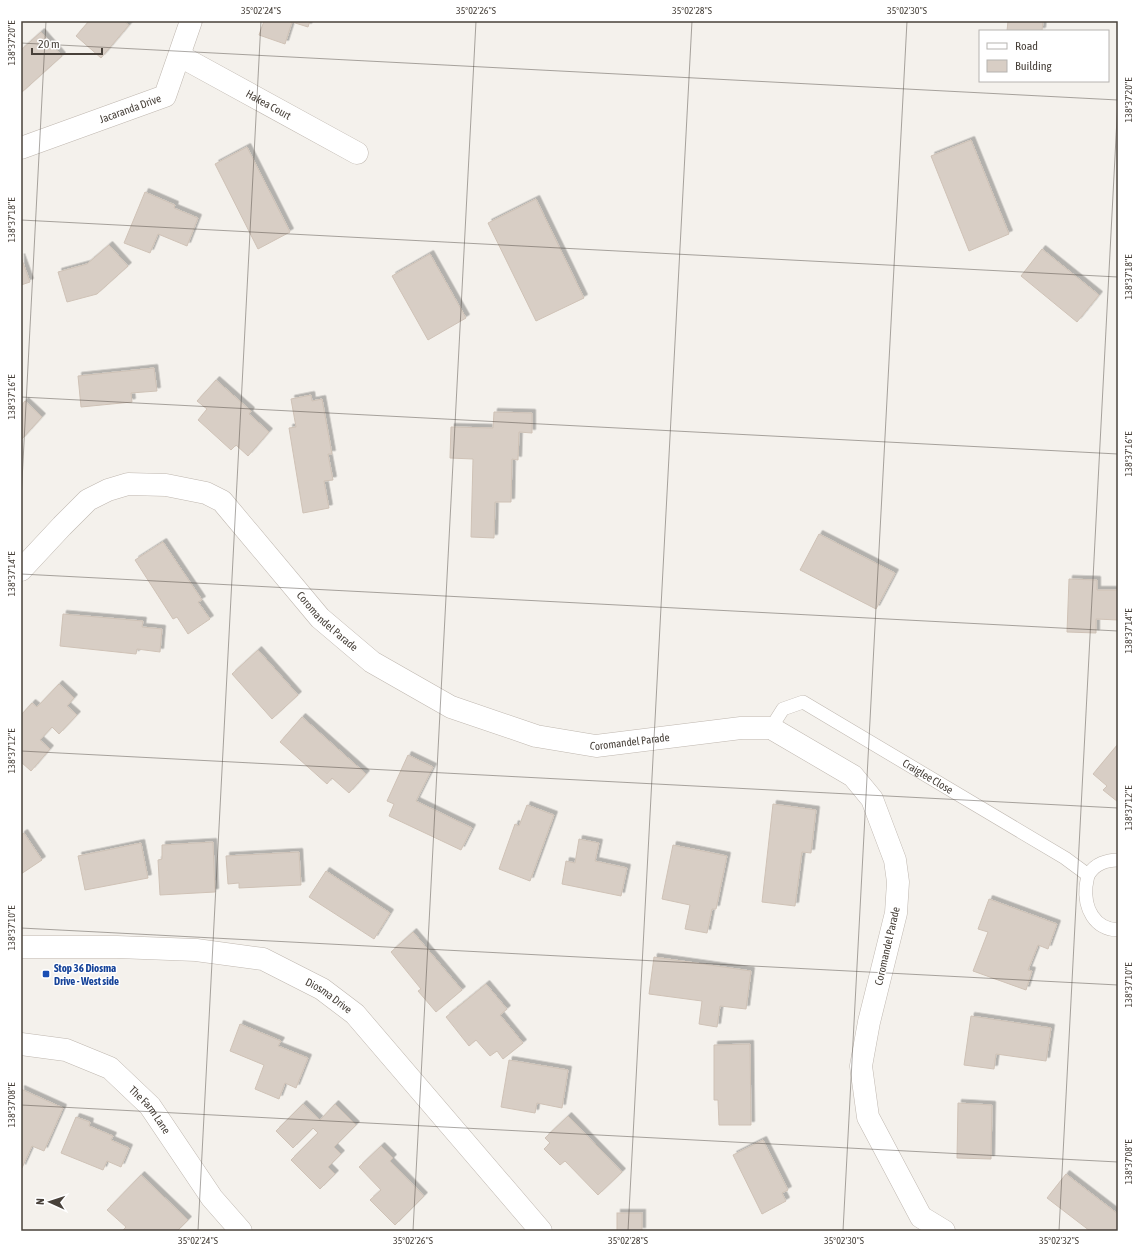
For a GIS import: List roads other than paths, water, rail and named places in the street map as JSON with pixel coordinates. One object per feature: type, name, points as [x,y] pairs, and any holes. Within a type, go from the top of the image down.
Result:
[{"type":"street","name":"Jacaranda Drive","points":[[21,148],[165,96],[192,21]]},
{"type":"street","name":"Hakea Court","points":[[180,56],[357,153]]},
{"type":"street","name":"Coromandel Parade","points":[[21,570],[88,500],[108,490],[128,484],[166,485],[206,493],[222,501],[320,618],[372,662],[451,707],[536,736],[596,746],[741,728],[771,728],[853,776],[872,800],[895,860],[898,882],[896,913],[869,1022],[861,1066],[868,1117],[922,1216],[944,1231]]},
{"type":"street","name":"Diosma Drive","points":[[21,947],[118,947],[188,950],[263,959],[322,988],[355,1014],[541,1231]]},
{"type":"street","name":"The Farm Lane","points":[[21,1044],[66,1050],[110,1068],[150,1106],[212,1198],[241,1231]]},
{"type":"lane","name":"Craiglee Close","points":[[771,728],[783,709],[803,702],[1065,858],[1088,875]]},
{"type":"lane","points":[[1118,860],[1109,860],[1095,867],[1088,875],[1086,892],[1088,910],[1096,922],[1109,930],[1118,930]]},
{"type":"place","name":"Stop 36 Diosma Drive - West side","points":[[46,974]]}]
